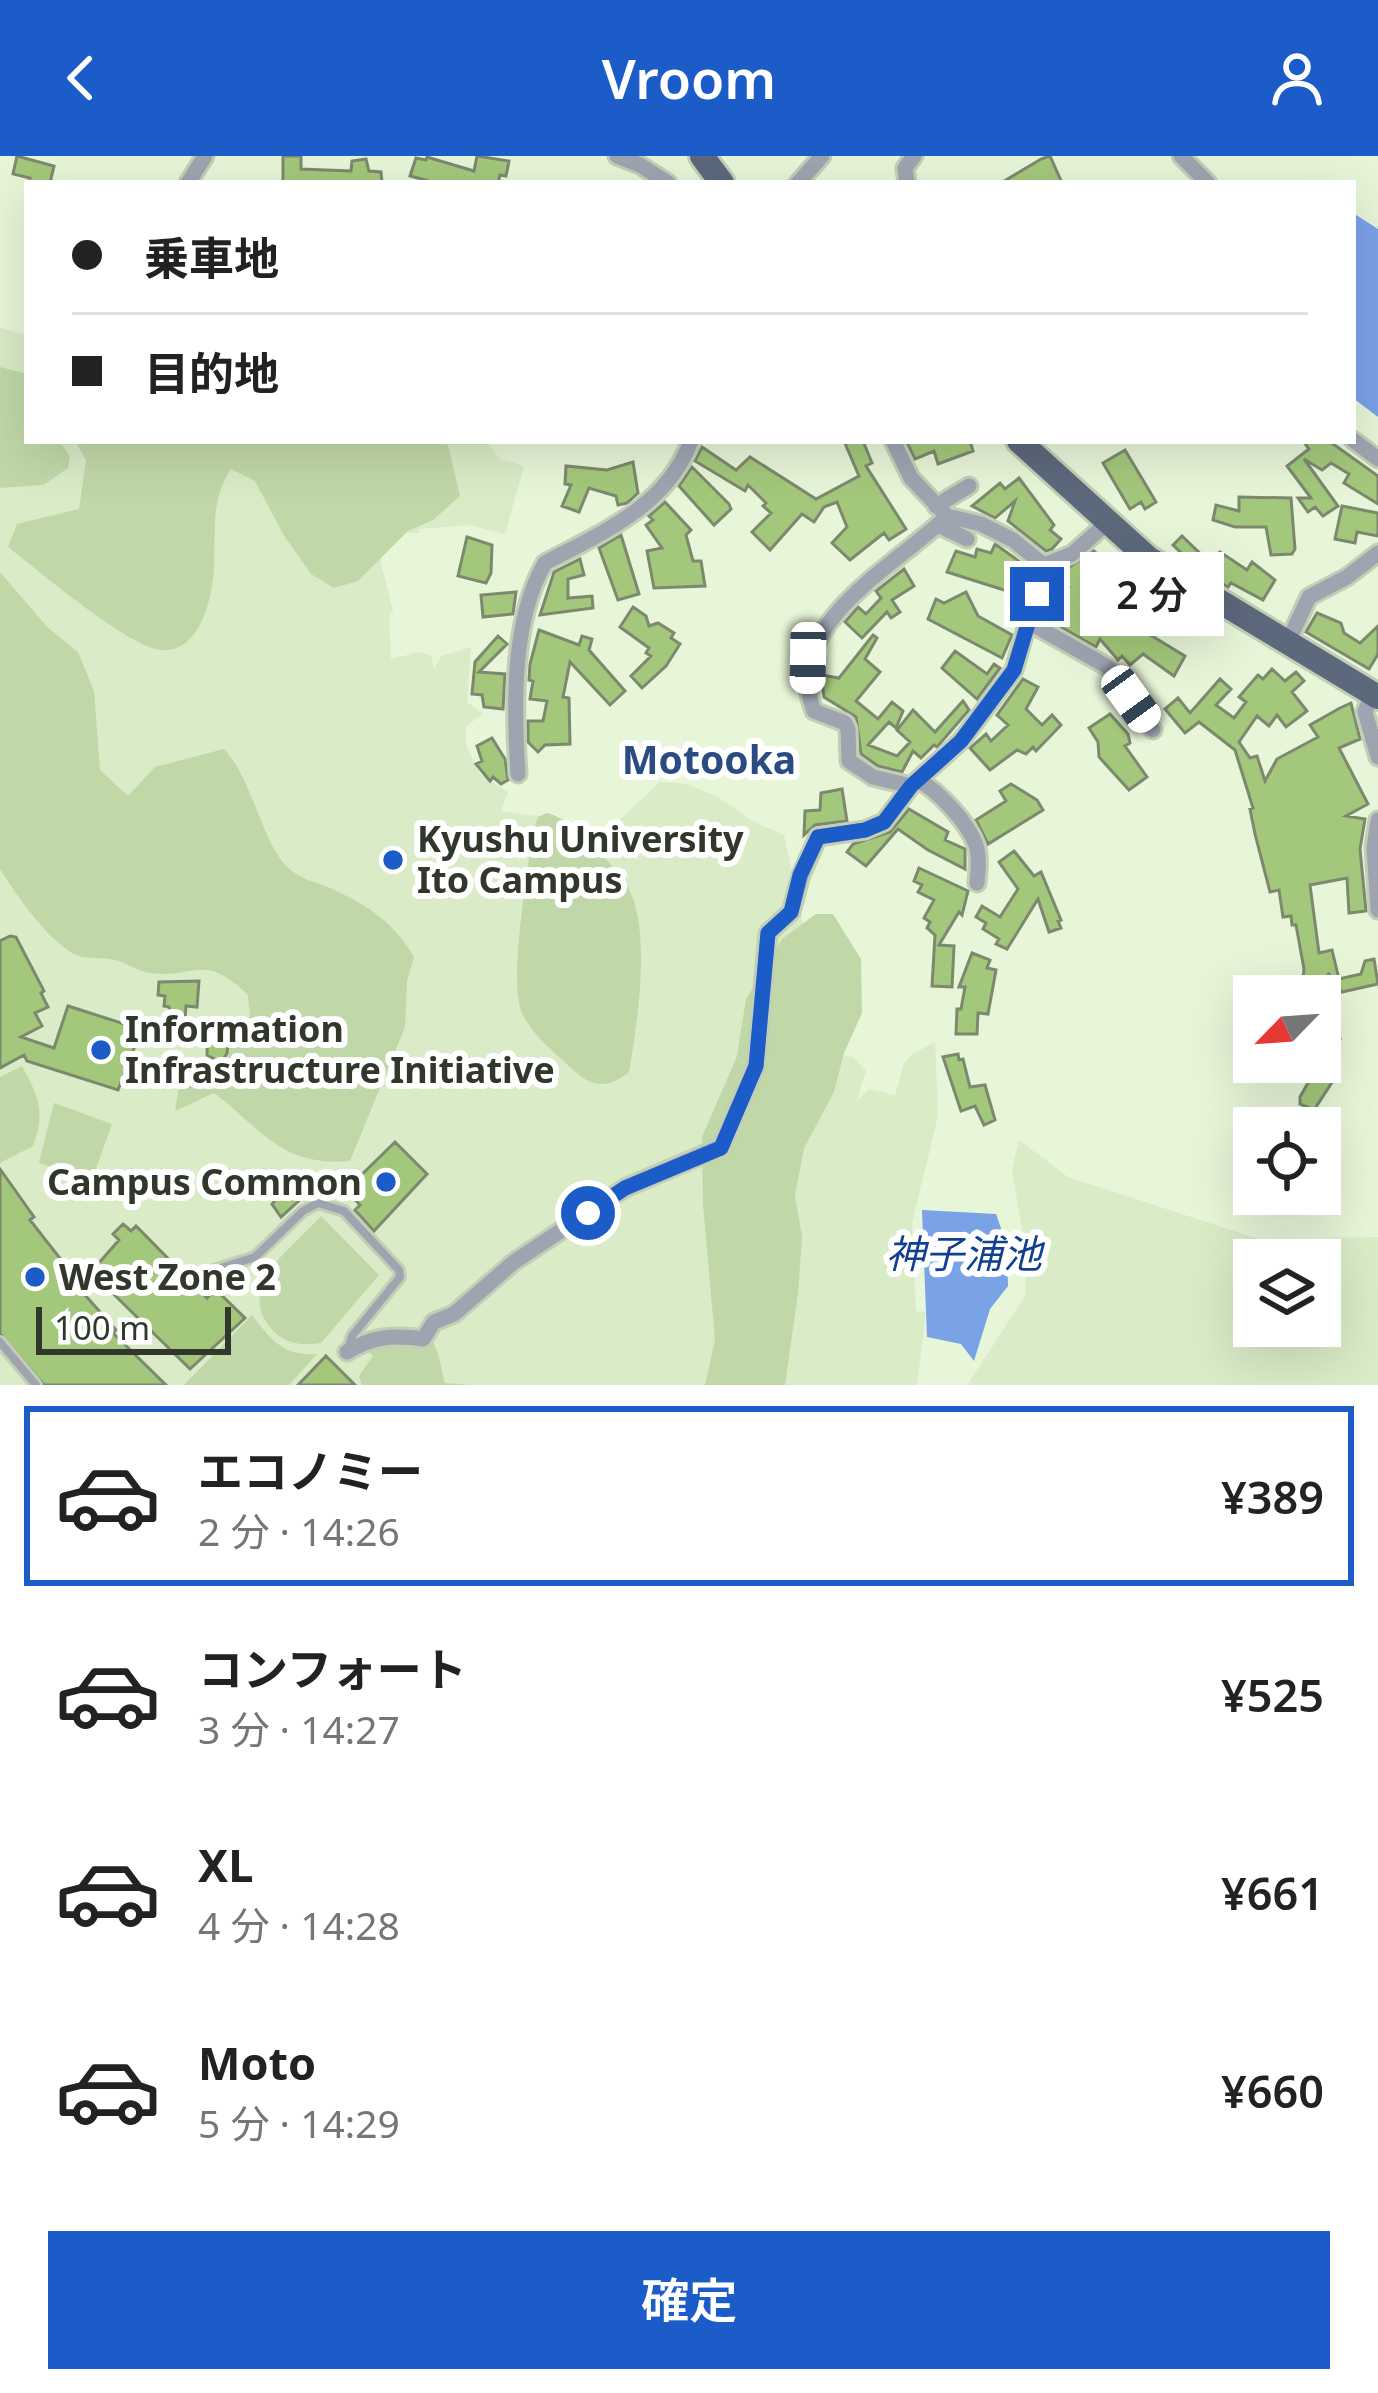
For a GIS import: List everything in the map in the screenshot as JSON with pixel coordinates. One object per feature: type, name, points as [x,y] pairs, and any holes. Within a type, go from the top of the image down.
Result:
[{"type":"main road","points":[[1022,444],[1107,523],[1181,582],[1375,696]]},
{"type":"street","points":[[616,156],[663,180]]},
{"type":"street","points":[[801,180],[822,156]]},
{"type":"street","points":[[1181,156],[1205,180]]},
{"type":"street","points":[[518,774],[515,687],[535,581],[545,563],[658,496],[690,444]]},
{"type":"street","points":[[894,444],[911,478],[940,516],[967,539]]},
{"type":"street","points":[[968,485],[857,589],[808,658],[814,711],[844,723],[849,761],[873,777],[929,786],[973,838],[979,862],[977,883]]},
{"type":"street","points":[[940,516],[981,524],[1013,540],[1044,565]]},
{"type":"street","points":[[1044,565],[1072,554],[1107,523]]},
{"type":"street","points":[[1287,644],[1309,597],[1377,557]]},
{"type":"street","points":[[347,1352],[366,1340],[394,1335],[423,1339],[434,1322],[454,1315],[514,1262],[625,1188],[721,1148],[756,1066],[768,933],[791,912],[800,875],[818,837],[884,822],[915,783],[961,741],[1014,670],[1044,565]]},
{"type":"street","points":[[1030,623],[1108,668],[1154,730]]},
{"type":"street","points":[[1375,696],[1365,712],[1378,757]]},
{"type":"street","points":[[1378,820],[1374,847],[1378,910]]},
{"type":"lane","points":[[211,1271],[255,1257],[303,1211],[318,1203],[344,1211],[399,1270],[400,1277],[352,1336],[347,1352]]},
{"type":"lane","points":[[0,1342],[36,1385]]},
{"type":"shaded area","name":"Kyushu University Ito Campus","points":[[0,328],[24,334],[24,444],[489,444],[500,459],[524,466],[505,534],[470,525],[419,529],[418,533],[384,532],[381,563],[393,611],[389,616],[391,659],[420,652],[431,656],[434,669],[441,656],[471,647],[467,702],[483,714],[466,726],[466,745],[480,774],[508,792],[501,811],[571,821],[593,835],[608,831],[660,782],[687,784],[784,835],[831,1054],[853,1057],[866,1071],[856,1102],[869,1089],[895,1095],[904,1064],[935,1042],[938,1116],[912,1223],[916,1311],[926,1312],[917,1385],[0,1385]]},
{"type":"shaded area","points":[[0,367],[24,373],[24,444],[61,444],[70,456],[68,468],[43,485],[0,488]]},
{"type":"shaded area","points":[[77,444],[448,444],[460,496],[433,520],[408,531],[358,581],[334,588],[311,574],[255,481],[231,469],[217,504],[213,579],[202,621],[186,643],[161,650],[106,622],[8,547],[17,524],[79,509],[86,460]]},
{"type":"shaded area","points":[[0,572],[48,628],[78,652],[94,691],[100,770],[128,796],[155,767],[224,749],[283,862],[297,874],[367,907],[397,933],[414,957],[407,981],[405,1027],[350,1161],[290,1152],[214,1093],[175,1111],[183,1063],[220,1053],[250,1016],[248,995],[208,970],[145,972],[71,952],[36,919],[0,869]]},
{"type":"shaded area","points":[[547,813],[572,826],[620,875],[637,915],[640,984],[629,1072],[607,1084],[586,1080],[551,1050],[527,1021],[518,998],[518,953],[532,835],[538,817]]},
{"type":"shaded area","points":[[816,914],[833,914],[861,959],[862,1013],[844,1053],[834,1092],[804,1148],[795,1195],[802,1237],[798,1293],[785,1385],[705,1385],[715,1340],[702,1137],[737,1056],[746,999],[782,939]]},
{"type":"shaded area","points":[[22,1066],[38,1104],[37,1134],[33,1146],[0,1163],[0,1077]]},
{"type":"shaded area","points":[[54,1103],[112,1124],[92,1180],[39,1163]]},
{"type":"shaded area","points":[[1019,1140],[1068,1177],[1259,1239],[1233,1239],[1233,1347],[1341,1347],[1341,1239],[1335,1238],[1378,1237],[1378,1385],[967,1385],[1025,1297],[1026,1253],[1012,1170]]},
{"type":"shaded area","points":[[321,1216],[379,1275],[321,1343],[292,1342],[269,1326],[260,1296],[273,1267]]},
{"type":"shaded area","points":[[252,1315],[279,1345],[317,1354],[289,1385],[184,1385]]},
{"type":"shaded area","points":[[396,1327],[428,1336],[445,1383],[471,1385],[362,1385],[359,1376],[373,1356],[355,1341]]},
{"type":"water","points":[[1356,215],[1378,229],[1378,417],[1356,400]]},
{"type":"water","name":"神子浦池","points":[[922,1210],[996,1214],[1007,1245],[1008,1286],[990,1309],[974,1361],[961,1344],[927,1337]]},
{"type":"building","points":[[17,156],[54,166],[51,180],[13,174]]},
{"type":"building","points":[[283,156],[301,156],[301,169],[351,171],[352,161],[366,159],[369,171],[381,172],[382,180],[283,180]]},
{"type":"building","points":[[477,156],[509,161],[506,176],[500,175],[499,180],[410,176],[416,158],[427,157],[474,171]]},
{"type":"building","points":[[1050,156],[1061,180],[1006,180]]},
{"type":"building","points":[[845,444],[864,444],[872,463],[866,466],[906,529],[889,540],[884,533],[850,560],[832,543],[847,527],[837,502],[824,507],[814,522],[802,514],[770,550],[752,532],[771,513],[763,506],[766,503],[748,485],[745,491],[695,461],[702,447],[736,470],[750,457],[816,499],[859,476]]},
{"type":"building","points":[[908,444],[971,444],[973,451],[938,464],[934,451],[915,459]]},
{"type":"building","points":[[1305,444],[1333,444],[1378,476],[1378,504],[1344,483],[1349,474],[1331,463],[1322,470],[1304,459],[1338,506],[1323,516],[1315,507],[1308,512],[1298,498],[1311,498],[1287,466],[1309,449]]},
{"type":"building","points":[[1125,450],[1156,502],[1145,509],[1141,502],[1130,509],[1103,463]]},
{"type":"building","points":[[633,462],[638,493],[627,503],[618,505],[616,496],[589,488],[579,512],[562,506],[571,485],[565,484],[566,466],[607,470]]},
{"type":"building","points":[[692,467],[731,509],[714,525],[679,486]]},
{"type":"building","points":[[1019,478],[1054,525],[1050,530],[1061,539],[1052,549],[1046,551],[1008,521],[1015,501],[995,518],[972,506],[1000,483],[1005,489]]},
{"type":"building","points":[[1239,497],[1291,498],[1292,554],[1271,555],[1266,527],[1235,527],[1213,520],[1216,505],[1239,511]]},
{"type":"building","points":[[665,502],[691,530],[686,535],[693,561],[701,561],[705,586],[654,588],[647,551],[662,548],[646,525]]},
{"type":"building","points":[[1342,506],[1378,513],[1378,536],[1357,532],[1355,543],[1335,539]]},
{"type":"building","points":[[621,535],[639,594],[618,600],[599,548]]},
{"type":"building","points":[[1182,536],[1207,560],[1220,552],[1247,570],[1252,562],[1275,580],[1263,600],[1199,570],[1173,545]]},
{"type":"building","points":[[467,537],[492,545],[486,583],[458,576]]},
{"type":"building","points":[[995,544],[1030,569],[1023,596],[947,572],[956,551],[975,557],[977,549],[991,553]]},
{"type":"building","points":[[1094,551],[1131,587],[1139,580],[1157,598],[1159,594],[1180,607],[1152,636],[1185,656],[1174,676],[1143,654],[1130,665],[1122,656],[1118,660],[1100,639],[1096,647],[1042,616],[1046,603],[1050,607],[1069,587],[1060,579],[1066,569]]},
{"type":"building","points":[[580,559],[584,575],[568,579],[568,598],[592,596],[593,608],[540,615],[554,572]]},
{"type":"building","points":[[904,569],[914,586],[892,600],[900,612],[891,618],[887,612],[862,638],[845,622],[858,607],[866,614],[881,598],[876,591]]},
{"type":"building","points":[[516,592],[513,614],[483,617],[481,595]]},
{"type":"building","points":[[966,592],[978,616],[1012,635],[1002,658],[928,619],[936,599],[944,603]]},
{"type":"building","points":[[633,607],[646,616],[649,626],[658,623],[674,633],[671,638],[680,644],[666,666],[642,688],[631,676],[651,656],[646,653],[649,648],[620,627]]},
{"type":"building","points":[[1317,613],[1341,623],[1344,633],[1360,643],[1378,626],[1378,654],[1369,669],[1306,632]]},
{"type":"building","points":[[539,630],[579,645],[582,636],[592,639],[589,650],[625,691],[610,705],[570,662],[563,697],[569,698],[570,744],[545,745],[538,752],[528,742],[528,721],[543,721],[547,701],[530,699],[530,664]]},
{"type":"building","points":[[873,635],[877,638],[865,659],[880,672],[856,701],[878,719],[892,702],[903,711],[896,728],[889,722],[868,745],[897,756],[910,742],[897,730],[913,710],[935,732],[963,701],[969,710],[937,747],[921,758],[913,751],[902,772],[878,766],[861,754],[856,717],[824,697],[821,675],[839,678]]},
{"type":"building","points":[[498,636],[507,644],[479,672],[505,674],[503,709],[484,707],[482,695],[472,694],[475,662]]},
{"type":"building","points":[[955,651],[987,674],[994,664],[1000,668],[977,699],[942,668]]},
{"type":"building","points":[[1272,669],[1285,681],[1296,672],[1304,681],[1292,692],[1307,711],[1286,727],[1277,715],[1269,726],[1257,716],[1239,742],[1250,758],[1257,756],[1265,781],[1277,759],[1318,737],[1310,725],[1351,703],[1360,739],[1339,748],[1368,804],[1346,816],[1365,819],[1360,849],[1366,911],[1349,913],[1347,878],[1310,885],[1319,953],[1332,950],[1338,975],[1303,975],[1296,925],[1291,916],[1283,917],[1279,890],[1270,892],[1235,750],[1199,722],[1185,733],[1165,709],[1178,698],[1190,713],[1220,679],[1231,689],[1216,705],[1234,718],[1246,702],[1239,697],[1258,675],[1263,679]]},
{"type":"building","points":[[1023,679],[1038,687],[1026,709],[1042,725],[1052,715],[1061,725],[1036,751],[1033,747],[1026,754],[1017,750],[990,770],[970,748],[986,734],[991,741],[1008,725],[997,715]]},
{"type":"building","points":[[1110,714],[1128,734],[1130,743],[1125,746],[1147,777],[1129,790],[1099,757],[1098,742],[1089,728]]},
{"type":"building","points":[[492,738],[505,759],[508,780],[501,784],[493,777],[490,781],[476,764],[482,761],[477,746]]},
{"type":"building","points":[[1011,784],[1037,800],[1043,810],[988,844],[976,820],[1006,801],[1000,791]]},
{"type":"building","points":[[842,789],[847,821],[815,825],[804,835],[805,811],[820,810],[821,793]]},
{"type":"building","points":[[909,809],[948,832],[945,840],[965,849],[965,869],[898,829],[866,866],[847,852],[853,844],[890,832]]},
{"type":"building","points":[[1014,851],[1034,876],[1041,872],[1061,928],[1049,932],[1038,899],[1007,949],[996,944],[999,939],[983,929],[986,923],[976,917],[982,906],[1000,917],[1018,889],[999,862]]},
{"type":"building","points":[[919,868],[968,891],[962,915],[959,912],[939,945],[954,946],[952,987],[932,986],[935,935],[924,918],[934,900],[918,892],[922,885],[914,881]]},
{"type":"building","points":[[16,937],[48,1007],[35,1013],[42,1026],[21,1037],[54,1048],[68,1006],[137,1028],[140,1033],[118,1090],[27,1061],[24,1055],[0,1068],[0,941]]},
{"type":"building","points":[[972,953],[990,960],[987,968],[996,970],[988,1014],[978,1013],[977,1034],[956,1034],[957,1009],[961,1009],[965,987],[959,987]]},
{"type":"building","points":[[1374,959],[1378,984],[1342,992],[1341,979],[1361,974],[1365,961]]},
{"type":"building","points":[[199,981],[197,1007],[186,1006],[185,1020],[173,1019],[164,1006],[165,996],[158,995],[159,982]]},
{"type":"building","points":[[208,1023],[231,1023],[221,1063],[207,1055]]},
{"type":"building","points":[[958,1054],[970,1087],[985,1085],[995,1120],[984,1125],[975,1106],[961,1111],[943,1057]]},
{"type":"building","points":[[1308,1083],[1332,1083],[1316,1107],[1300,1104]]},
{"type":"building","name":"Campus Common","points":[[395,1142],[427,1174],[374,1231],[355,1210],[360,1205],[346,1190]]},
{"type":"building","name":"West Zone 2","points":[[0,1169],[34,1217],[30,1220],[73,1275],[70,1278],[116,1330],[113,1333],[166,1385],[44,1385],[0,1334]]},
{"type":"building","points":[[299,1173],[314,1184],[321,1177],[330,1186],[321,1195],[313,1188],[281,1217],[272,1204]]},
{"type":"building","points":[[123,1224],[131,1231],[136,1226],[207,1298],[215,1289],[245,1318],[190,1369],[91,1272],[119,1240],[113,1234]]},
{"type":"building","points":[[326,1356],[355,1385],[298,1385]]},
{"type":"place","name":"Kyushu University Ito Campus","points":[[393,860]]},
{"type":"place","name":"Information Infrastructure Initiative","points":[[101,1050]]},
{"type":"place","name":"Campus Common","points":[[386,1182]]},
{"type":"place","name":"West Zone 2","points":[[35,1277]]},
{"type":"district","name":"Motooka","points":[[709,760]]},
{"type":"route","points":[[588,1213],[625,1188],[721,1148],[756,1066],[768,933],[791,912],[800,875],[818,837],[884,822],[911,786],[961,741],[1014,670],[1037,594]]}]
